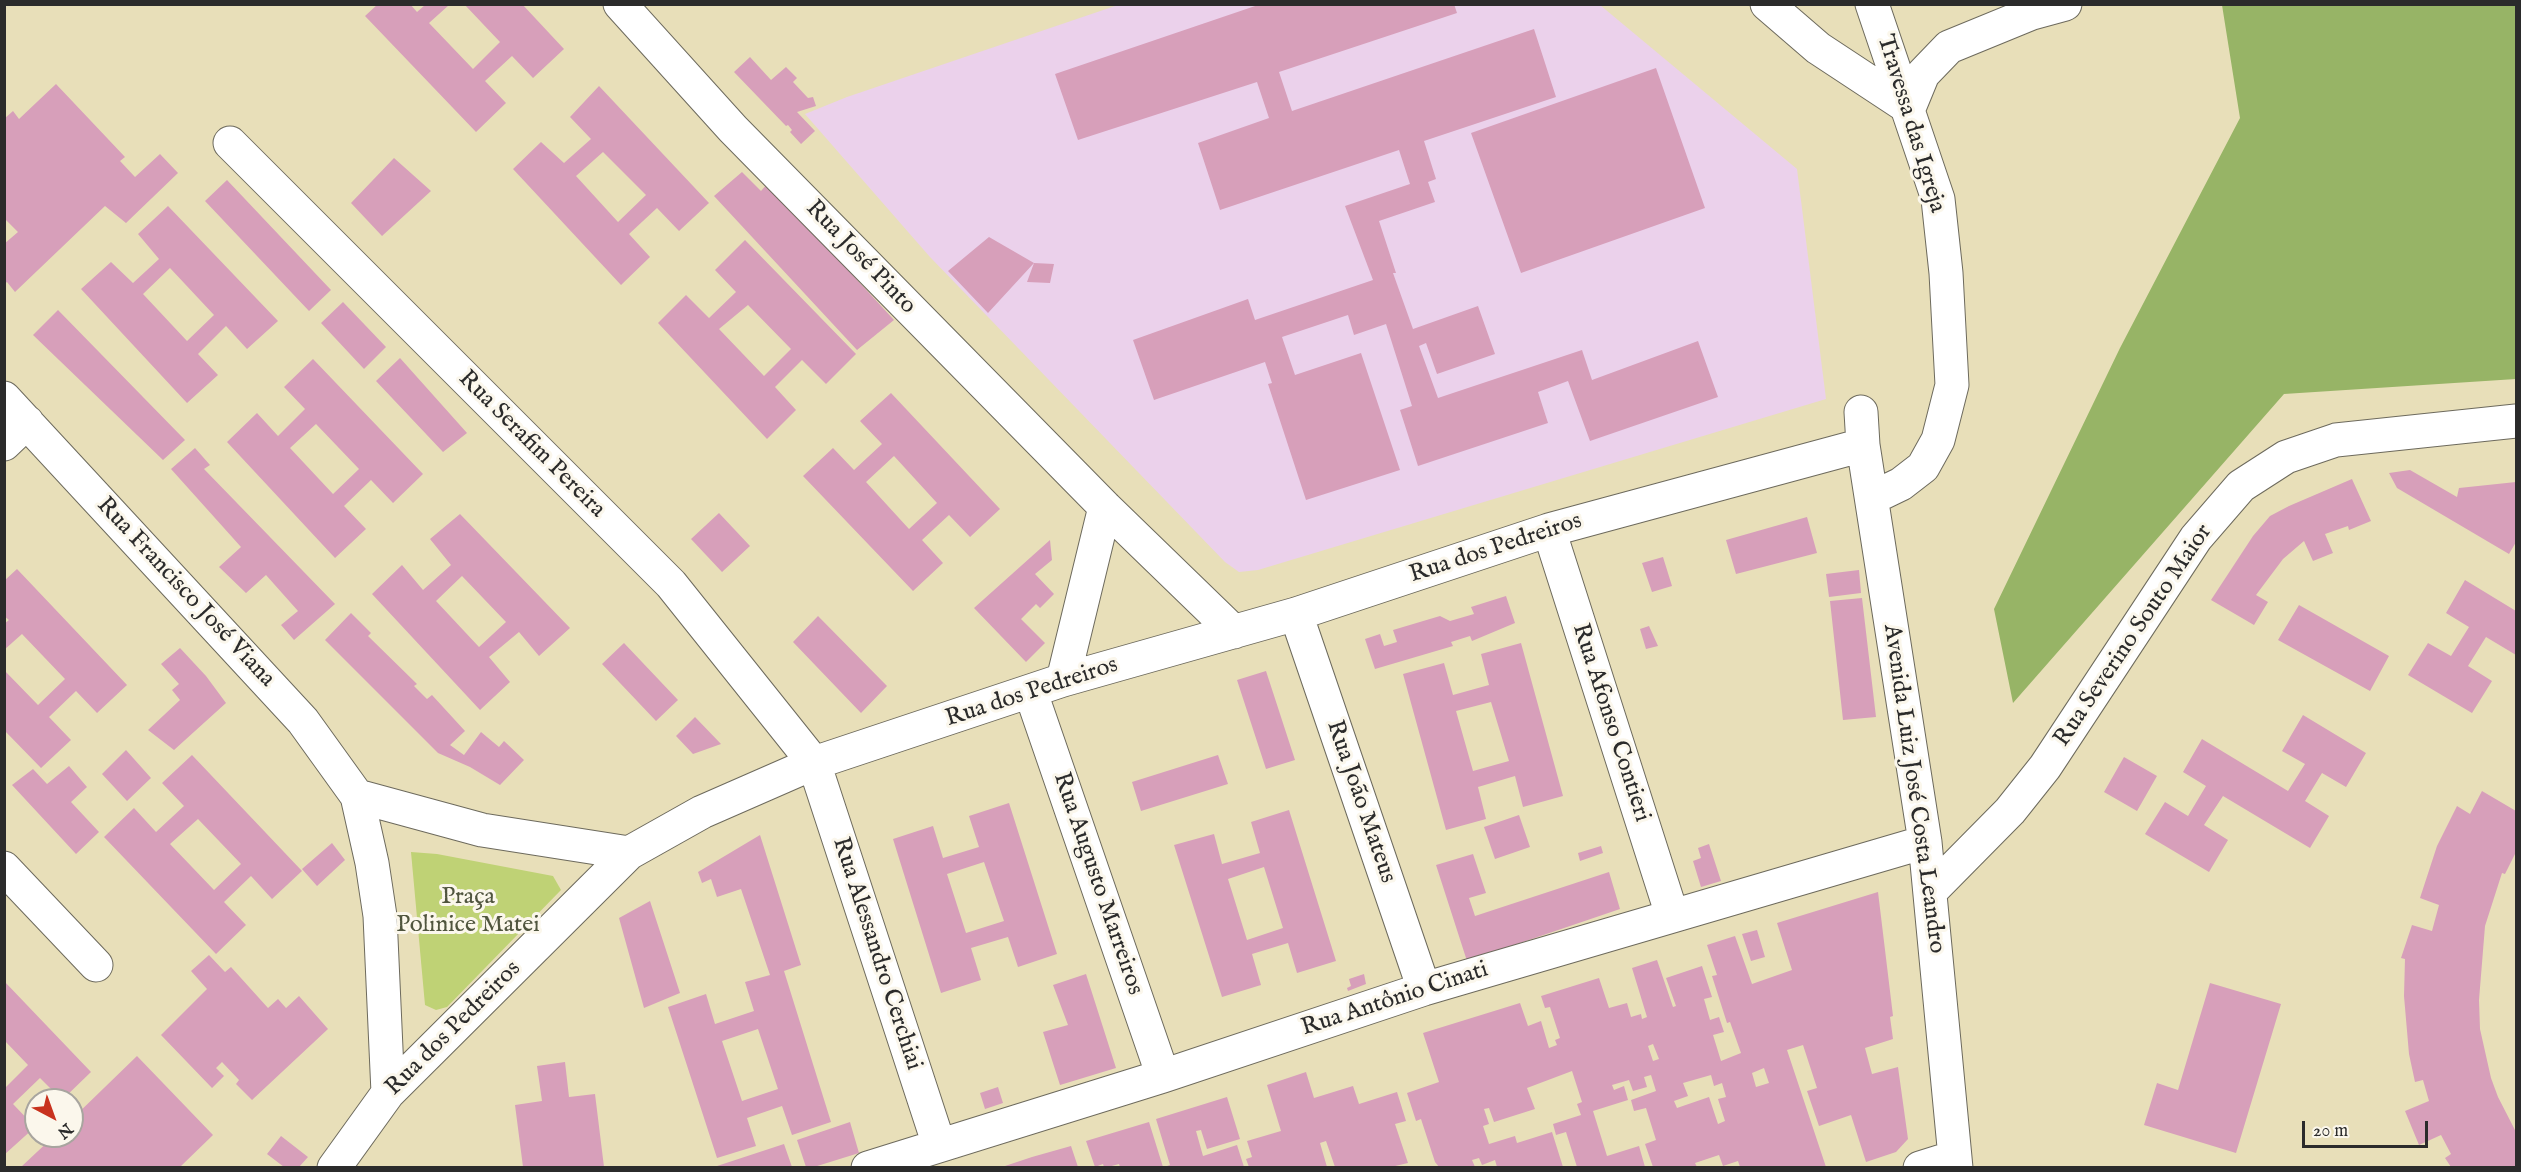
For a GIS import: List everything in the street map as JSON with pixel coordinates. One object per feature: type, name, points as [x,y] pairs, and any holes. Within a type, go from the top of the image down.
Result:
[{"type":"street","name":"Rua José Pinto","points":[[620,4],[733,129],[1105,507],[1234,632]]},
{"type":"street","points":[[1767,4],[1818,48],[1909,108],[1923,74],[1949,47],[2032,13],[2065,4]]},
{"type":"street","name":"Travessa das Igreja","points":[[1872,4],[1938,199],[1946,273],[1952,385],[1938,440],[1923,467],[1901,484],[1872,498]]},
{"type":"street","name":"Rua Serafim Pereira","points":[[230,143],[671,584],[814,763]]},
{"type":"street","name":"Rua Francisco José Viana","points":[[4,398],[16,433],[303,721],[357,796],[372,863],[380,916],[388,1093]]},
{"type":"street","name":"Avenida Luiz José Costa Leandro","points":[[1861,412],[1863,445],[1925,842],[1955,1162]]},
{"type":"street","name":"Rua Severino Souto Maior","points":[[1930,892],[2010,811],[2045,767],[2196,538],[2241,486],[2286,457],[2336,440],[2517,421]]},
{"type":"street","name":"Rua dos Pedreiros","points":[[334,1167],[388,1093],[629,853],[702,812],[814,763],[1031,693],[1063,680],[1296,614],[1549,530],[1863,445]]},
{"type":"street","points":[[1063,680],[1105,507]]},
{"type":"street","name":"Rua Afonso Contieri","points":[[1549,530],[1672,915]]},
{"type":"street","name":"Rua João Mateus","points":[[1296,614],[1424,989]]},
{"type":"street","name":"Rua Augusto Marreiros","points":[[1031,693],[1163,1076]]},
{"type":"street","name":"Rua Alessandro Cerchiai","points":[[814,763],[939,1145]]},
{"type":"street","points":[[357,796],[482,830],[629,853]]},
{"type":"street","name":"Rua Antônio Cinati","points":[[868,1167],[1163,1076],[1424,989],[1925,842]]},
{"type":"street","points":[[4,868],[96,965]]},
{"type":"street","points":[[1920,1167],[1955,1162]]},
{"type":"shaded area","points":[[1118,5],[1600,5],[1797,169],[1826,399],[1258,570],[1239,572],[1225,562],[930,257],[805,114],[847,97]]},
{"type":"green space","points":[[2222,5],[2516,5],[2516,379],[2284,394],[2013,703],[1994,609],[2120,348],[2240,118]]},
{"type":"green space","name":"Praça Polinice Matei","points":[[411,852],[437,854],[553,876],[561,890],[447,1007],[436,1010],[425,1005]]},
{"type":"building","points":[[378,4],[410,4],[417,12],[425,5],[449,5],[429,23],[473,69],[500,42],[464,4],[522,4],[564,49],[533,78],[512,56],[485,81],[506,103],[476,132],[365,16]]},
{"type":"building","points":[[1261,4],[1454,4],[1457,13],[1279,72],[1292,111],[1534,29],[1556,97],[1424,141],[1436,179],[1428,182],[1435,202],[1379,221],[1396,273],[1393,273],[1413,329],[1478,306],[1495,354],[1437,374],[1426,343],[1419,346],[1438,398],[1582,350],[1592,380],[1698,341],[1718,397],[1590,441],[1568,381],[1538,392],[1548,423],[1418,466],[1400,410],[1412,406],[1386,324],[1354,335],[1348,315],[1282,337],[1295,375],[1361,353],[1400,470],[1306,500],[1268,384],[1272,383],[1265,362],[1154,400],[1133,340],[1248,299],[1255,320],[1373,280],[1345,206],[1410,184],[1399,150],[1220,210],[1198,143],[1269,118],[1257,82],[1078,140],[1055,74]]},
{"type":"building","points":[[750,57],[771,80],[786,67],[797,78],[793,82],[808,98],[813,97],[816,106],[797,112],[815,131],[801,144],[790,132],[792,130],[788,125],[786,126],[734,72]]},
{"type":"building","points":[[1656,68],[1705,208],[1521,273],[1471,133]]},
{"type":"building","points":[[56,84],[125,157],[120,161],[135,177],[160,154],[178,173],[126,223],[105,206],[15,292],[7,282],[4,284],[4,244],[18,232],[4,218],[4,119],[13,111],[19,119]]},
{"type":"building","points":[[599,86],[709,203],[679,231],[657,208],[629,234],[650,257],[621,285],[513,169],[541,142],[564,163],[591,139],[570,117]],"holes":[[[603,152],[646,195],[618,222],[576,176]]]},
{"type":"building","points":[[394,158],[431,191],[382,236],[351,203]]},
{"type":"building","points":[[742,172],[761,191],[768,183],[894,320],[857,350],[714,196]]},
{"type":"building","points":[[227,180],[331,290],[309,311],[205,201]]},
{"type":"building","points":[[168,206],[278,321],[247,349],[226,326],[198,354],[218,375],[187,403],[81,289],[111,262],[133,283],[159,259],[138,234]],"holes":[[[170,268],[214,315],[187,341],[143,294]]]},
{"type":"building","points":[[989,237],[1034,263],[988,313],[948,271]]},
{"type":"building","points":[[745,240],[856,354],[826,384],[802,360],[775,387],[796,410],[767,439],[658,323],[686,295],[709,318],[736,292],[715,270]],"holes":[[[748,305],[791,349],[764,376],[719,329]]]},
{"type":"building","points":[[1034,263],[1054,264],[1050,283],[1027,282]]},
{"type":"building","points":[[343,302],[386,347],[364,369],[321,323]]},
{"type":"building","points":[[58,310],[185,440],[163,460],[33,335]]},
{"type":"building","points":[[400,358],[467,433],[443,452],[376,381]]},
{"type":"building","points":[[313,359],[423,474],[393,503],[371,480],[344,506],[366,529],[335,558],[227,442],[257,413],[278,436],[305,409],[284,387]],"holes":[[[316,424],[359,469],[333,494],[290,448]]]},
{"type":"building","points":[[891,393],[1000,509],[970,537],[949,515],[922,540],[943,563],[913,591],[803,476],[833,448],[854,470],[882,444],[860,421]],"holes":[[[894,456],[937,503],[909,529],[866,482]]]},
{"type":"building","points":[[195,448],[210,465],[204,469],[335,604],[294,640],[281,625],[298,611],[266,575],[246,593],[219,567],[241,547],[171,469]]},
{"type":"building","points":[[2410,470],[2457,497],[2459,488],[2516,482],[2516,542],[2509,554],[2397,488],[2389,473]]},
{"type":"building","points":[[2352,479],[2371,521],[2349,530],[2348,526],[2325,534],[2333,553],[2313,561],[2304,541],[2283,559],[2256,595],[2268,602],[2254,625],[2211,600],[2253,536],[2270,516]]},
{"type":"building","points":[[719,513],[750,546],[722,572],[691,539]]},
{"type":"building","points":[[460,514],[570,628],[539,656],[519,632],[489,657],[510,682],[480,710],[372,594],[402,565],[423,590],[451,565],[430,539]],"holes":[[[462,576],[506,622],[479,647],[436,601]]]},
{"type":"building","points":[[1807,517],[1817,553],[1736,574],[1726,540]]},
{"type":"building","points":[[1050,540],[1052,560],[1035,574],[1054,594],[1040,608],[1036,604],[1021,619],[1045,643],[1026,662],[974,608]]},
{"type":"building","points":[[1663,557],[1672,586],[1652,592],[1642,563]]},
{"type":"building","points":[[17,569],[127,685],[97,713],[76,691],[49,717],[71,740],[41,768],[4,730],[4,670],[38,705],[65,679],[22,634],[4,650],[4,624],[9,620],[4,616],[4,581]]},
{"type":"building","points":[[1859,570],[1861,593],[1829,597],[1826,574]]},
{"type":"building","points":[[2465,580],[2516,611],[2516,655],[2486,637],[2468,666],[2492,681],[2472,713],[2408,675],[2428,643],[2451,656],[2469,627],[2446,613]]},
{"type":"building","points":[[1506,596],[1515,623],[1472,641],[1470,636],[1451,642],[1453,646],[1375,669],[1365,639],[1380,634],[1384,646],[1397,642],[1393,630],[1440,616],[1450,621],[1474,614],[1471,607]]},
{"type":"building","points":[[1862,598],[1876,717],[1843,720],[1830,601]]},
{"type":"building","points":[[2299,605],[2389,656],[2370,691],[2278,640]]},
{"type":"building","points":[[351,613],[371,633],[368,636],[417,684],[414,686],[427,699],[432,695],[465,731],[450,745],[464,755],[481,732],[499,747],[504,741],[524,760],[500,785],[470,767],[438,753],[325,640]]},
{"type":"building","points":[[818,616],[887,686],[861,713],[793,642]]},
{"type":"building","points":[[1649,626],[1658,646],[1646,649],[1640,629]]},
{"type":"building","points":[[624,643],[678,700],[656,721],[602,664]]},
{"type":"building","points":[[1521,643],[1563,796],[1523,807],[1515,776],[1478,787],[1486,819],[1446,830],[1403,674],[1444,663],[1453,695],[1489,685],[1481,654]],"holes":[[[1491,702],[1509,761],[1473,771],[1456,711]]]},
{"type":"building","points":[[180,648],[206,676],[226,703],[174,750],[148,730],[180,700],[172,690],[179,684],[161,664]]},
{"type":"building","points":[[1266,671],[1295,760],[1266,769],[1237,680]]},
{"type":"building","points":[[2303,715],[2366,753],[2346,787],[2322,773],[2305,801],[2329,816],[2310,848],[2223,796],[2204,825],[2228,840],[2209,872],[2145,834],[2165,802],[2188,816],[2206,786],[2183,772],[2202,739],[2288,791],[2305,764],[2282,751]]},
{"type":"building","points":[[695,717],[721,744],[693,754],[676,736]]},
{"type":"building","points":[[126,750],[151,778],[127,801],[102,774]]},
{"type":"building","points":[[192,755],[302,871],[272,899],[251,876],[224,902],[246,925],[216,954],[104,837],[134,808],[156,832],[184,806],[162,783]],"holes":[[[198,819],[241,864],[214,890],[170,844]]]},
{"type":"building","points":[[1218,755],[1228,784],[1141,811],[1132,782]]},
{"type":"building","points":[[2124,757],[2157,776],[2137,811],[2104,792]]},
{"type":"building","points":[[69,766],[87,787],[71,802],[99,832],[76,854],[12,785],[33,769],[47,784]]},
{"type":"building","points":[[2482,791],[2516,811],[2516,852],[2505,874],[2502,873],[2485,926],[2479,1000],[2480,1029],[2491,1078],[2516,1132],[2516,1167],[2451,1167],[2445,1158],[2451,1154],[2441,1135],[2419,1145],[2405,1111],[2429,1101],[2423,1080],[2415,1082],[2409,1054],[2404,996],[2405,959],[2401,958],[2412,925],[2432,931],[2439,905],[2420,898],[2437,846],[2457,806],[2470,814]]},
{"type":"building","points":[[1009,803],[1057,954],[1018,967],[1008,937],[971,948],[981,980],[941,993],[893,839],[933,826],[943,858],[979,847],[969,816]],"holes":[[[984,862],[1004,921],[966,933],[947,874]]]},
{"type":"building","points":[[1289,810],[1336,961],[1297,973],[1288,943],[1252,954],[1261,985],[1222,997],[1174,845],[1214,834],[1222,864],[1260,853],[1251,822]],"holes":[[[1264,867],[1283,928],[1247,940],[1228,879]]]},
{"type":"building","points":[[1519,815],[1530,847],[1495,859],[1484,827]]},
{"type":"building","points":[[760,835],[801,965],[784,971],[831,1122],[792,1135],[782,1106],[747,1118],[756,1146],[717,1158],[668,1007],[706,994],[715,1024],[754,1011],[745,982],[770,975],[741,889],[717,897],[711,879],[702,883],[698,872]],"holes":[[[758,1029],[778,1089],[742,1101],[722,1041]]]},
{"type":"building","points":[[332,843],[345,860],[317,886],[302,869]]},
{"type":"building","points":[[1709,844],[1721,881],[1701,887],[1693,861],[1701,858],[1698,848]]},
{"type":"building","points":[[1601,846],[1603,853],[1580,861],[1578,853]]},
{"type":"building","points":[[1473,854],[1486,893],[1469,898],[1475,916],[1609,872],[1620,909],[1467,961],[1436,865]]},
{"type":"building","points":[[1878,892],[1893,1016],[1890,1017],[1893,1039],[1865,1048],[1872,1074],[1898,1067],[1908,1139],[1896,1152],[1866,1162],[1851,1115],[1819,1126],[1807,1091],[1817,1088],[1803,1045],[1787,1050],[1826,1167],[1740,1167],[1738,1161],[1723,1166],[1719,1155],[1695,1163],[1697,1167],[1653,1167],[1645,1144],[1656,1140],[1646,1108],[1634,1111],[1631,1100],[1656,1091],[1651,1075],[1644,1077],[1647,1087],[1633,1091],[1629,1080],[1612,1085],[1614,1090],[1624,1086],[1628,1100],[1593,1111],[1607,1156],[1639,1146],[1645,1167],[1577,1167],[1566,1132],[1556,1135],[1553,1124],[1581,1115],[1577,1104],[1582,1102],[1572,1071],[1527,1088],[1535,1109],[1494,1122],[1489,1108],[1484,1109],[1489,1124],[1483,1126],[1489,1144],[1515,1136],[1517,1143],[1552,1132],[1563,1167],[1497,1167],[1495,1160],[1482,1165],[1479,1158],[1472,1160],[1475,1167],[1439,1167],[1435,1162],[1421,1119],[1416,1121],[1407,1093],[1439,1082],[1423,1033],[1520,1003],[1528,1026],[1541,1021],[1549,1048],[1557,1045],[1555,1040],[1560,1038],[1550,1007],[1545,1008],[1541,996],[1599,978],[1609,1008],[1627,1003],[1631,1017],[1641,1014],[1642,1019],[1647,1017],[1632,968],[1657,960],[1673,1007],[1676,1006],[1666,978],[1702,966],[1712,997],[1704,999],[1710,1020],[1719,1017],[1724,1032],[1713,1035],[1721,1061],[1741,1053],[1730,1022],[1727,1023],[1712,976],[1717,975],[1707,945],[1735,936],[1752,984],[1792,970],[1777,923]],"holes":[[[1653,1044],[1659,1059],[1653,1061],[1648,1046]],[[1764,1068],[1769,1083],[1756,1087],[1752,1073]],[[1711,1075],[1714,1086],[1722,1083],[1726,1097],[1718,1099],[1725,1121],[1718,1124],[1709,1097],[1677,1108],[1674,1101],[1688,1096],[1683,1083]]]},
{"type":"building","points":[[650,901],[680,993],[644,1008],[619,918]]},
{"type":"building","points":[[1757,930],[1765,957],[1751,961],[1742,934]]},
{"type":"building","points":[[209,955],[225,972],[231,967],[268,1008],[278,999],[286,1008],[299,996],[328,1029],[252,1100],[236,1084],[239,1080],[222,1062],[216,1068],[224,1076],[212,1088],[161,1035],[207,989],[191,971]]},
{"type":"building","points":[[1086,974],[1116,1068],[1060,1085],[1043,1032],[1068,1025],[1053,985]]},
{"type":"building","points":[[1364,974],[1366,984],[1348,991],[1347,988],[1351,986],[1349,979]]},
{"type":"building","points":[[4,981],[91,1072],[74,1088],[50,1088],[40,1078],[30,1088],[24,1088],[24,1093],[13,1104],[24,1116],[24,1137],[4,1155],[4,1089],[28,1065],[4,1040]]},
{"type":"building","points":[[2210,983],[2281,1004],[2236,1153],[2144,1125],[2157,1083],[2178,1090]]},
{"type":"building","points":[[137,1056],[213,1135],[180,1167],[21,1167],[41,1148],[84,1148],[84,1107]]},
{"type":"building","points":[[565,1062],[569,1097],[595,1094],[604,1167],[523,1167],[515,1105],[542,1101],[537,1066]]},
{"type":"building","points":[[1306,1072],[1314,1098],[1353,1086],[1359,1104],[1397,1092],[1406,1121],[1395,1124],[1408,1163],[1391,1167],[1335,1167],[1326,1141],[1320,1143],[1327,1167],[1249,1167],[1246,1159],[1252,1157],[1247,1141],[1281,1131],[1267,1085]]},
{"type":"building","points":[[998,1087],[1003,1103],[985,1109],[980,1093]]},
{"type":"building","points":[[1227,1097],[1240,1139],[1207,1149],[1201,1130],[1196,1131],[1203,1156],[1237,1145],[1244,1167],[1164,1167],[1170,1165],[1156,1119]]},
{"type":"building","points":[[850,1122],[859,1153],[814,1167],[806,1167],[797,1140]]},
{"type":"building","points":[[1149,1122],[1163,1167],[1120,1167],[1119,1164],[1104,1167],[1103,1164],[1095,1167],[1086,1141]]},
{"type":"building","points":[[281,1136],[308,1157],[299,1167],[284,1167],[267,1154]]},
{"type":"building","points":[[784,1144],[792,1167],[714,1167]]},
{"type":"building","points":[[1071,1146],[1078,1167],[1002,1167],[1032,1157]]}]
